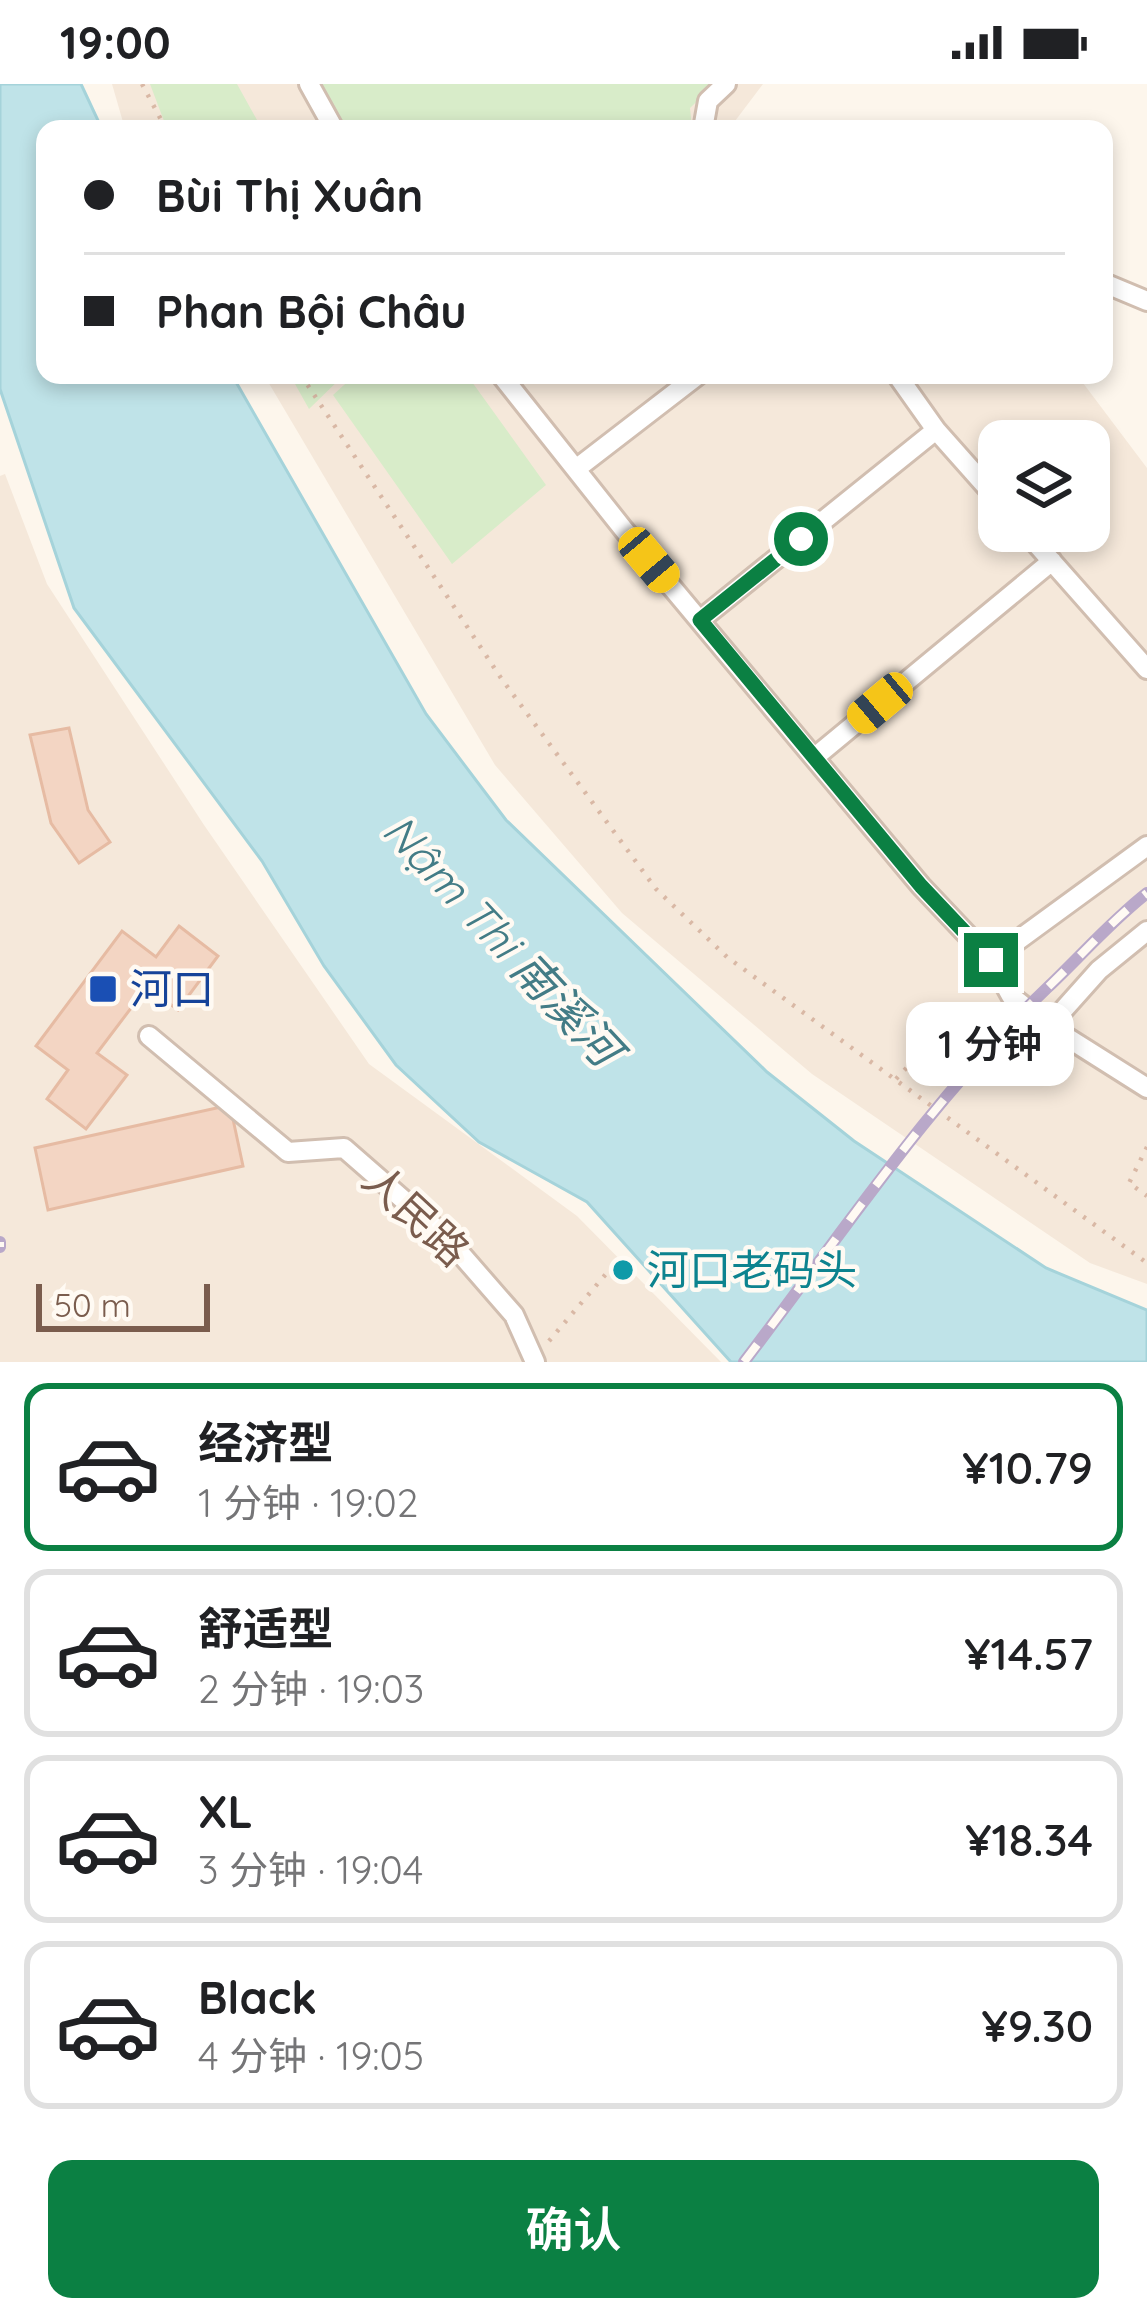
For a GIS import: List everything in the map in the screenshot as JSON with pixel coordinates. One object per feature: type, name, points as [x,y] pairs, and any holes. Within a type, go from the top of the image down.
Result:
[{"type":"street","points":[[309,84],[329,120]]},
{"type":"street","points":[[705,120],[708,101],[725,84]]},
{"type":"street","points":[[1113,287],[1147,302]]},
{"type":"street","points":[[508,384],[921,886],[991,960],[1011,996],[1147,1088]]},
{"type":"street","points":[[576,469],[686,384]]},
{"type":"street","points":[[903,384],[978,477]]},
{"type":"street","points":[[700,620],[936,430]]},
{"type":"street","points":[[1044,552],[1147,669]]},
{"type":"street","points":[[814,757],[1052,561]]},
{"type":"street","points":[[991,960],[1147,846]]},
{"type":"street","points":[[1049,1026],[1099,970],[1147,931]]},
{"type":"street","name":"人民路","points":[[149,1036],[288,1152],[344,1148],[446,1237],[514,1315],[534,1360]]},
{"type":"path","points":[[142,84],[161,120]]},
{"type":"path","points":[[308,384],[501,678],[656,890],[727,956],[1147,1263]]},
{"type":"path","points":[[896,1079],[914,1060],[938,1082],[1011,996]]},
{"type":"path","points":[[1147,1147],[1129,1183],[1147,1196]]},
{"type":"path","points":[[534,1360],[611,1268]]},
{"type":"shaded area","points":[[112,84],[763,84],[736,120],[122,120]]},
{"type":"shaded area","points":[[269,384],[1084,384],[1147,468],[1147,1284],[1090,1263],[812,1074],[622,913],[495,765]]},
{"type":"shaded area","points":[[5,474],[47,584],[204,825],[369,1064],[577,1216],[721,1362],[0,1362],[0,476]]},
{"type":"green space","points":[[150,84],[237,84],[257,120],[164,120]]},
{"type":"green space","points":[[304,84],[715,84],[690,108],[691,120],[322,120]]},
{"type":"green space","points":[[295,384],[335,384],[309,409]]},
{"type":"green space","points":[[345,384],[473,384],[546,485],[452,564],[333,395]]},
{"type":"water","name":"Nậm Thi 南溪河","points":[[0,84],[81,84],[98,120],[36,120],[36,384],[237,384],[426,714],[506,820],[767,1072],[854,1141],[1046,1268],[1147,1310],[1147,1362],[731,1362],[587,1202],[479,1142],[396,1065],[324,966],[262,861],[74,608],[0,389]]},
{"type":"building","points":[[69,728],[88,810],[110,842],[79,863],[51,823],[30,735]]},
{"type":"building","points":[[179,926],[218,956],[178,1010],[147,987],[97,1053],[127,1075],[86,1129],[47,1099],[68,1070],[36,1046],[122,931],[156,957]]},
{"type":"building","points":[[230,1105],[243,1166],[48,1210],[35,1148]]},
{"type":"railway","points":[[744,1362],[964,1075],[1147,893]]},
{"type":"railway","points":[[0,1242],[0,1247]]},
{"type":"place","name":"河口","points":[[103,989]]},
{"type":"place","name":"河口老码头","points":[[623,1270]]},
{"type":"route","points":[[801,539],[700,620],[921,886],[991,960]]}]
